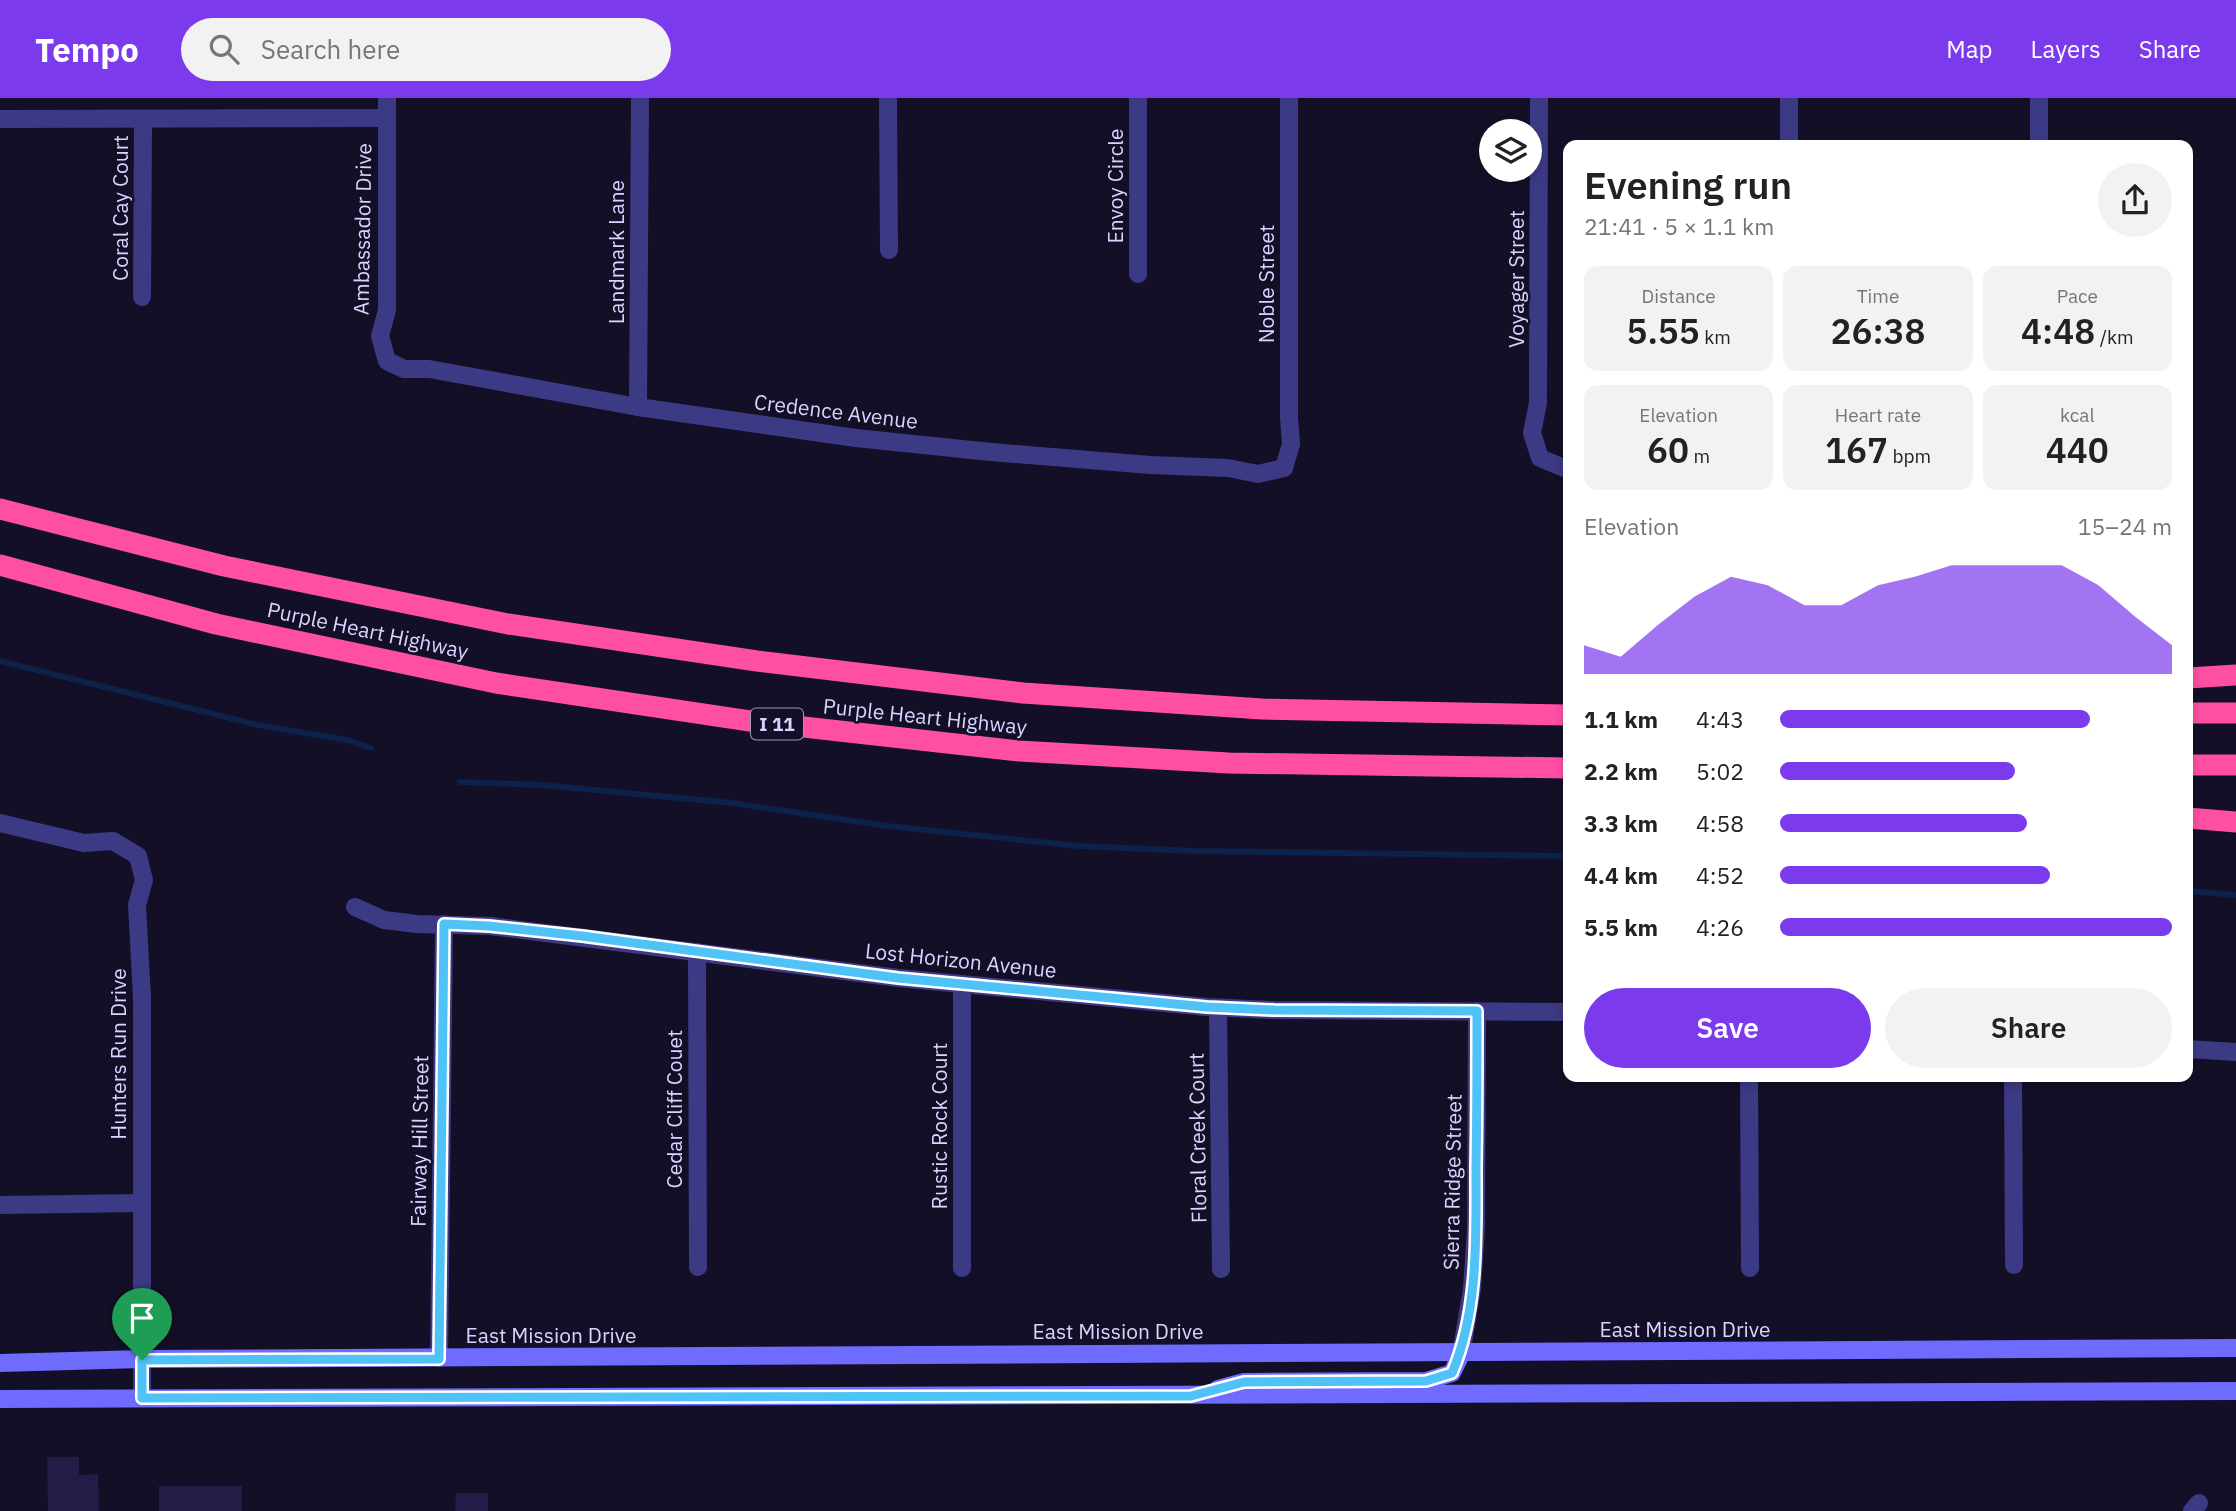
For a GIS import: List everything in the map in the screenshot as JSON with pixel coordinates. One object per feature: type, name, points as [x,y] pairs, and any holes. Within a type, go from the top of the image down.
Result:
[{"type":"highway","name":"Purple Heart Highway","points":[[0,509],[224,566],[508,624],[757,661],[1023,693],[1262,709],[1563,715]]},
{"type":"highway","name":"Purple Heart Highway","points":[[0,565],[216,624],[496,682],[750,721],[1032,752],[1230,763],[1563,768]]},
{"type":"highway","points":[[2193,678],[2236,675]]},
{"type":"highway","points":[[2193,713],[2236,713]]},
{"type":"highway","points":[[2193,765],[2236,765]]},
{"type":"highway","points":[[2193,818],[2236,822]]},
{"type":"street","name":"Ambassador Drive","points":[[387,98],[387,310],[380,336],[387,361]]},
{"type":"street","name":"Landmark Lane","points":[[638,407],[640,98]]},
{"type":"street","points":[[888,98],[889,250]]},
{"type":"street","name":"Envoy Circle","points":[[1138,98],[1138,274]]},
{"type":"street","name":"Noble Street","points":[[1284,468],[1292,444],[1289,417],[1289,98]]},
{"type":"street","name":"Voyager Street","points":[[1539,98],[1538,403],[1532,433],[1540,458],[1563,468]]},
{"type":"street","points":[[1789,98],[1789,140]]},
{"type":"street","points":[[2039,98],[2039,140]]},
{"type":"street","points":[[0,119],[387,118]]},
{"type":"street","name":"Coral Cay Court","points":[[142,298],[143,119]]},
{"type":"street","name":"Credence Avenue","points":[[387,361],[404,369],[429,369],[638,407],[831,435],[991,452],[1150,465],[1228,468],[1258,474],[1284,468]]},
{"type":"street","name":"Hunters Run Drive","points":[[0,823],[84,843],[113,841],[138,856],[144,880],[137,905],[142,998],[142,1398]]},
{"type":"street","name":"Lost Horizon Avenue","points":[[355,907],[384,920],[417,924],[503,928],[898,978],[1219,1008],[1563,1012]]},
{"type":"street","name":"Fairway Hill Street","points":[[439,1359],[444,924]]},
{"type":"street","name":"Cedar Cliff Couet","points":[[697,952],[698,1266]]},
{"type":"street","name":"Rustic Rock Court","points":[[962,984],[962,1268]]},
{"type":"street","name":"Floral Creek Court","points":[[1219,1008],[1221,1269]]},
{"type":"street","name":"Sierra Ridge Street","points":[[1461,1354],[1472,1289],[1476,1227],[1477,1011]]},
{"type":"street","points":[[2193,1049],[2236,1052]]},
{"type":"street","points":[[1749,1082],[1750,1268]]},
{"type":"street","points":[[2013,1082],[2014,1265]]},
{"type":"street","points":[[0,1205],[142,1203]]},
{"type":"street","name":"East Mission Drive","points":[[0,1363],[2236,1348]]},
{"type":"street","points":[[1191,1396],[1244,1382],[1426,1381],[1452,1373],[1461,1354]]},
{"type":"street","points":[[0,1399],[2236,1391]]},
{"type":"building","points":[[47,1457],[79,1457],[79,1475],[98,1474],[99,1511],[48,1511]]},
{"type":"building","points":[[159,1486],[242,1486],[242,1511],[159,1511]]},
{"type":"building","points":[[456,1493],[488,1493],[488,1511],[455,1511]]},
{"type":"waterway","points":[[0,661],[258,725],[347,740],[371,748]]},
{"type":"waterway","points":[[460,782],[542,785],[732,803],[887,826],[1078,846],[1195,851],[1563,856]]},
{"type":"waterway","points":[[2193,891],[2236,895]]},
{"type":"route","points":[[444,924],[582,936],[898,978],[1207,1007],[1477,1011],[1476,1227],[1472,1289],[1461,1354],[1452,1373],[1426,1381],[1244,1382],[1191,1396],[142,1398],[142,1360],[439,1359],[444,924]]}]
